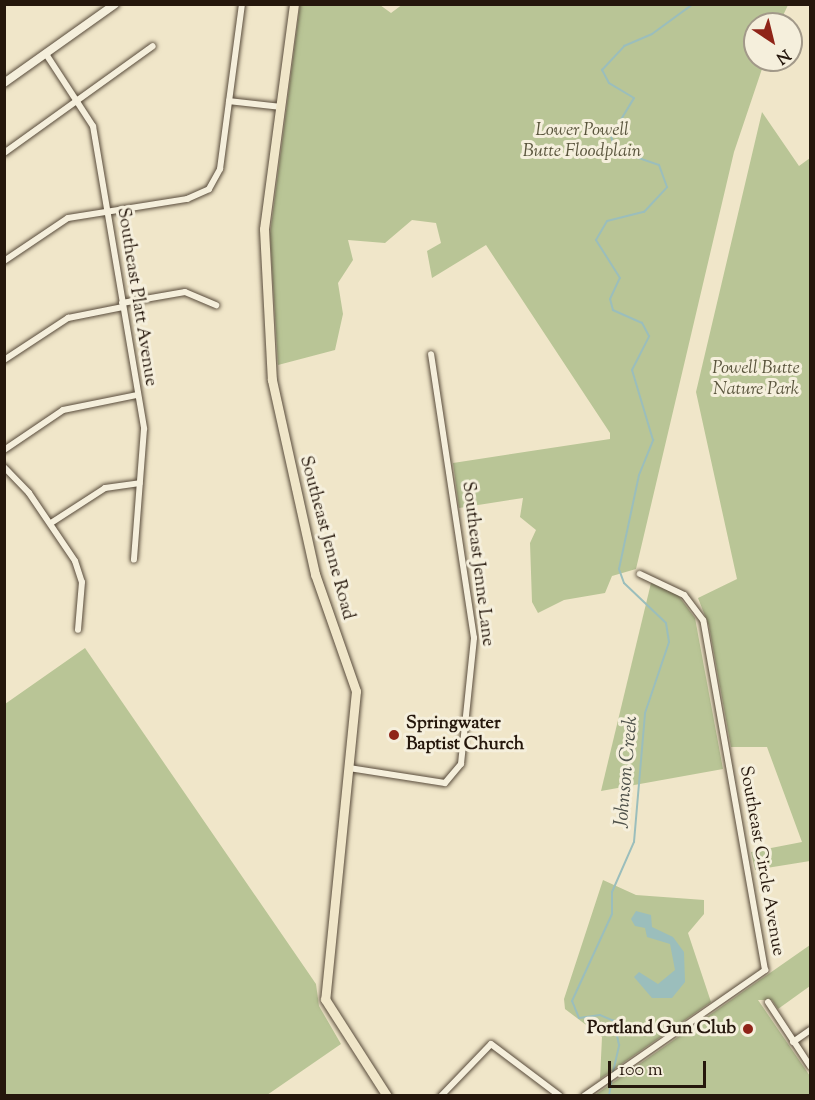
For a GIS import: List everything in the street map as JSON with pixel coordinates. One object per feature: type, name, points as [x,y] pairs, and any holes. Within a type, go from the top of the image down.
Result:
[{"type":"main road","name":"Southeast Jenne Road","points":[[294,4],[263,244],[272,380],[315,574],[355,684],[349,768],[325,994],[332,1014],[387,1095]]},
{"type":"street","points":[[4,83],[115,4]]},
{"type":"street","points":[[4,261],[61,221],[195,197],[209,189],[220,169],[242,4]]},
{"type":"street","points":[[4,153],[153,46]]},
{"type":"street","name":"Southeast Platt Avenue","points":[[46,54],[79,100],[93,126],[144,439],[134,560]]},
{"type":"street","points":[[229,101],[281,107]]},
{"type":"street","points":[[4,360],[68,318],[185,292],[216,305]]},
{"type":"street","name":"Southeast Jenne Lane","points":[[349,768],[445,783],[461,764],[474,638],[430,354]]},
{"type":"street","points":[[4,450],[63,410],[137,395]]},
{"type":"street","points":[[4,467],[51,523],[79,571],[78,630]]},
{"type":"street","points":[[51,523],[105,488],[140,483]]},
{"type":"street","name":"Southeast Circle Avenue","points":[[584,1095],[765,970],[703,620],[680,592],[640,574]]},
{"type":"street","points":[[768,1002],[810,1066]]},
{"type":"street","points":[[793,1042],[810,1030]]},
{"type":"street","points":[[441,1095],[490,1044],[560,1095]]},
{"type":"green space","name":"Lower Powell Butte Floodplain","points":[[403,4],[788,5],[785,12],[743,12],[743,72],[761,72],[734,152],[636,569],[612,576],[605,593],[564,600],[538,613],[532,602],[530,543],[536,530],[520,517],[523,498],[459,508],[453,463],[610,439],[610,433],[486,245],[432,278],[427,251],[441,243],[436,223],[412,220],[385,243],[348,240],[353,260],[338,283],[343,314],[335,350],[278,365],[270,234],[300,5],[380,5],[391,13]]},
{"type":"green space","name":"Powell Butte Nature Park","points":[[762,112],[799,166],[810,158],[810,861],[755,870],[751,852],[802,842],[767,747],[731,747],[709,626],[698,598],[737,579],[696,392]]},
{"type":"green space","points":[[651,583],[678,595],[695,618],[723,769],[601,791]]},
{"type":"green space","points":[[85,648],[316,984],[319,1006],[341,1044],[267,1095],[5,1095],[5,704]]},
{"type":"green space","points":[[603,880],[636,895],[704,900],[704,914],[688,933],[711,1002],[600,1079],[602,1037],[565,1009],[564,999]]},
{"type":"green space","name":"Portland Gun Club","points":[[810,945],[810,986],[778,1009],[772,1000],[758,1000],[810,1076],[810,1095],[595,1095]]},
{"type":"water","points":[[636,911],[651,915],[652,927],[673,937],[684,952],[685,982],[672,998],[652,998],[634,977],[639,972],[658,984],[675,970],[670,944],[647,937],[645,928],[635,926],[631,919]]},
{"type":"waterway","name":"Johnson Creek","points":[[613,1072],[619,1045],[614,1021],[600,1015],[579,1018],[572,1001],[612,914],[612,892],[634,842],[645,713],[669,642],[666,623],[624,583],[619,569],[639,475],[653,440],[632,370],[649,336],[642,323],[613,310],[610,299],[620,278],[596,240],[607,221],[644,212],[667,187],[659,165],[615,150],[611,136],[634,98],[609,83],[602,70],[624,46],[652,34],[693,4]]},
{"type":"waterway","name":"Johnson Creek","points":[[609,1096],[612,1078]]},
{"type":"place","name":"Springwater Baptist Church","points":[[394,735]]},
{"type":"place","name":"Portland Gun Club","points":[[748,1029]]}]
